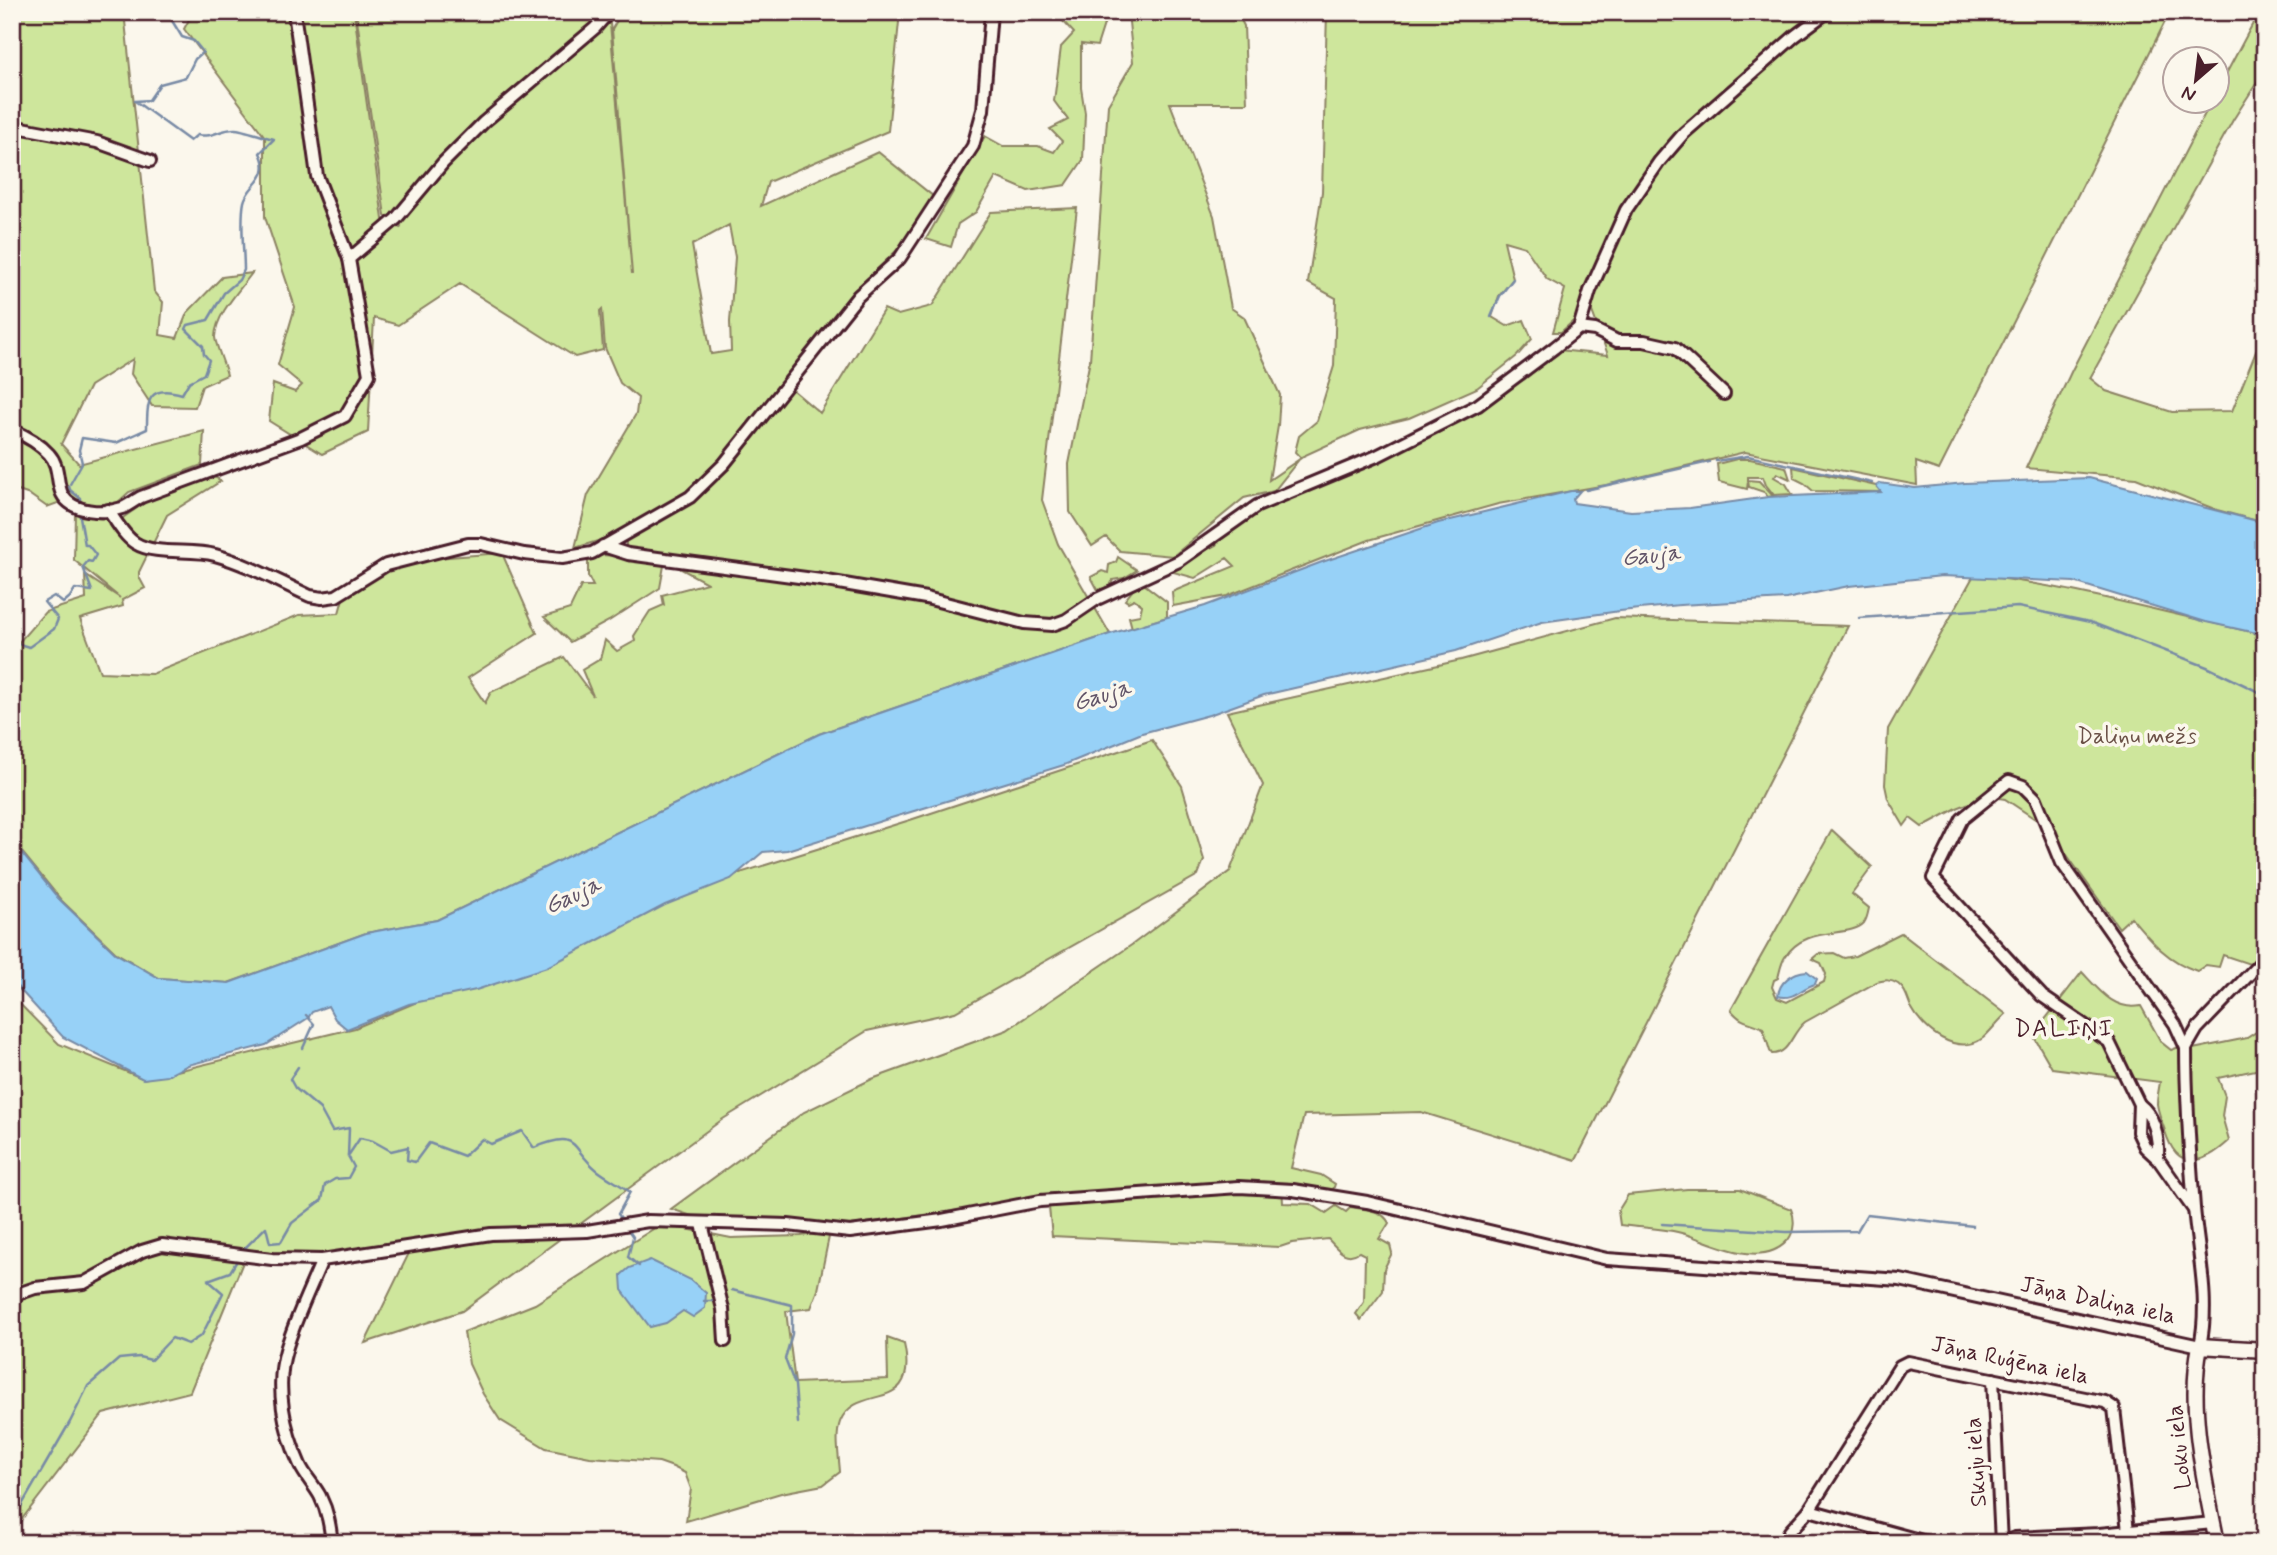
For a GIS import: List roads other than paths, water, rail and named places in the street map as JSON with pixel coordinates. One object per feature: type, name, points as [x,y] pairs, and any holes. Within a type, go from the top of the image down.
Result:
[{"type":"street","points":[[12,430],[49,454],[58,470],[61,492],[74,506],[108,510],[123,508],[141,497],[301,438],[345,416],[369,375],[349,259],[317,176],[294,12]]},
{"type":"street","points":[[349,259],[396,219],[443,163],[484,122],[595,28],[608,12]]},
{"type":"street","points":[[108,510],[128,538],[147,549],[218,555],[310,596],[322,598],[344,593],[370,573],[386,565],[468,544],[562,558],[592,553],[690,497],[724,464],[755,427],[858,296],[900,258],[973,146],[983,110],[991,12]]},
{"type":"street","points":[[603,546],[628,554],[821,580],[926,598],[1024,623],[1052,625],[1066,620],[1112,591],[1180,561],[1257,506],[1377,456],[1478,405],[1579,328],[1590,291],[1626,210],[1659,162],[1684,134],[1795,36],[1827,12]]},
{"type":"street","points":[[12,126],[97,142],[150,161]]},
{"type":"street","points":[[1584,310],[1595,330]]},
{"type":"street","points":[[1579,328],[1595,330],[1618,341],[1644,341],[1675,348],[1724,394]]},
{"type":"street","points":[[2158,1158],[2156,1131],[2148,1111],[2139,1104],[2109,1042],[2042,996],[1933,878],[1962,819],[2009,781],[2023,786],[2036,799],[2062,863],[2175,1024],[2186,1048],[2194,1210],[2201,1258],[2205,1327],[2200,1346]]},
{"type":"street","points":[[2186,1048],[2197,1029],[2265,958]]},
{"type":"street","points":[[2139,1104],[2138,1132],[2145,1147],[2158,1158],[2194,1210]]},
{"type":"street","name":"Jāņa Daliņa iela","points":[[12,1296],[35,1288],[84,1283],[142,1251],[162,1245],[272,1259],[322,1260],[491,1234],[587,1231],[649,1221],[788,1225],[850,1232],[942,1220],[1040,1201],[1239,1186],[1293,1190],[1367,1202],[1607,1259],[1900,1280],[2200,1346],[2265,1350]]},
{"type":"street","points":[[702,1224],[723,1309],[725,1341]]},
{"type":"street","points":[[322,1260],[285,1351],[281,1387],[291,1443],[301,1468],[320,1495],[329,1517],[332,1543]]},
{"type":"street","name":"Loku iela","points":[[2200,1346],[2196,1364],[2198,1426],[2217,1543]]},
{"type":"street","name":"Jāņa Ruģēna iela","points":[[1809,1510],[1900,1366],[1908,1362],[2105,1402],[2114,1408],[2128,1531]]},
{"type":"street","name":"Skuju iela","points":[[1993,1379],[2002,1543]]},
{"type":"street","points":[[1783,1543],[1809,1510],[1930,1543]]},
{"type":"street","points":[[2002,1543],[2015,1538],[2099,1538],[2128,1531],[2213,1523]]},
{"type":"water","name":"Gauja","points":[[2089,478],[2265,523],[2265,635],[2206,622],[2074,582],[1942,576],[1849,586],[1786,599],[1680,605],[1542,622],[1456,651],[1264,695],[1209,715],[1142,733],[1064,765],[787,850],[763,852],[731,879],[665,905],[547,967],[476,990],[409,1004],[347,1029],[335,1019],[328,1006],[312,1012],[308,1018],[266,1045],[188,1065],[167,1076],[143,1079],[63,1037],[12,981],[12,841],[58,898],[115,953],[159,978],[229,983],[366,933],[437,920],[819,734],[1110,634],[1205,606],[1322,562],[1438,523],[1571,491],[1580,491],[1573,499],[1574,503],[1631,511],[1690,508],[1768,497],[1881,492],[1876,486],[1880,483],[1915,488],[1965,483]]},
{"type":"water","points":[[1807,971],[1817,979],[1815,984],[1788,997],[1778,996],[1787,979],[1796,973]]},
{"type":"water","points":[[650,1260],[691,1280],[706,1293],[705,1308],[693,1317],[683,1311],[666,1323],[650,1327],[622,1290],[621,1275],[629,1268]]},
{"type":"waterway","points":[[80,504],[80,498],[69,486],[82,463],[79,450],[82,438],[116,443],[147,429],[149,403],[156,393],[171,391],[182,394],[189,382],[204,374],[209,360],[204,354],[203,346],[186,329],[188,325],[208,320],[224,293],[239,280],[244,270],[244,202],[264,169],[260,153],[274,139],[235,129],[197,135],[190,141],[135,101],[149,100],[160,84],[186,77],[195,59],[203,52],[194,41],[182,37],[171,19],[183,12]]},
{"type":"waterway","points":[[1491,317],[1500,296],[1513,279]]},
{"type":"waterway","points":[[1716,461],[1748,456],[1872,483]]},
{"type":"waterway","points":[[1586,490],[1709,462]]},
{"type":"waterway","points":[[12,644],[29,647],[54,629],[58,619],[44,602],[54,596],[63,603],[75,589],[92,591],[83,567],[88,561],[92,562],[96,555],[85,545],[79,511]]},
{"type":"waterway","points":[[1859,618],[2018,607],[2090,622],[2207,667],[2265,695]]},
{"type":"waterway","points":[[303,1048],[314,1024],[306,1015]]},
{"type":"waterway","points":[[298,1067],[290,1079],[295,1088],[320,1109],[332,1131],[349,1128],[348,1156],[360,1138],[373,1141],[391,1151],[408,1147],[407,1160],[415,1162],[429,1143],[464,1156],[482,1139],[491,1144],[522,1131],[534,1148],[559,1140],[567,1141],[597,1170],[630,1192],[618,1214],[621,1218]]},
{"type":"waterway","points":[[244,1249],[266,1227],[270,1243],[281,1242],[292,1223],[322,1200],[325,1185],[335,1179],[348,1178],[354,1167],[348,1156]]},
{"type":"waterway","points":[[1662,1224],[1786,1232],[1857,1231],[1867,1214],[1973,1226]]},
{"type":"waterway","points":[[627,1228],[633,1237],[628,1257],[639,1266]]},
{"type":"waterway","points":[[12,1522],[88,1386],[119,1359],[139,1357],[151,1360],[172,1338],[188,1344],[202,1335],[223,1293],[208,1280],[230,1272],[238,1259]]},
{"type":"waterway","points":[[732,1290],[792,1305],[792,1334],[785,1359],[795,1385],[798,1423]]},
{"type":"waterway","points":[[704,1301],[713,1301]]},
{"type":"district","name":"DALIŅI","points":[[2064,1029]]},
{"type":"park label","name":"Daliņu mežs","points":[[2137,737]]}]
